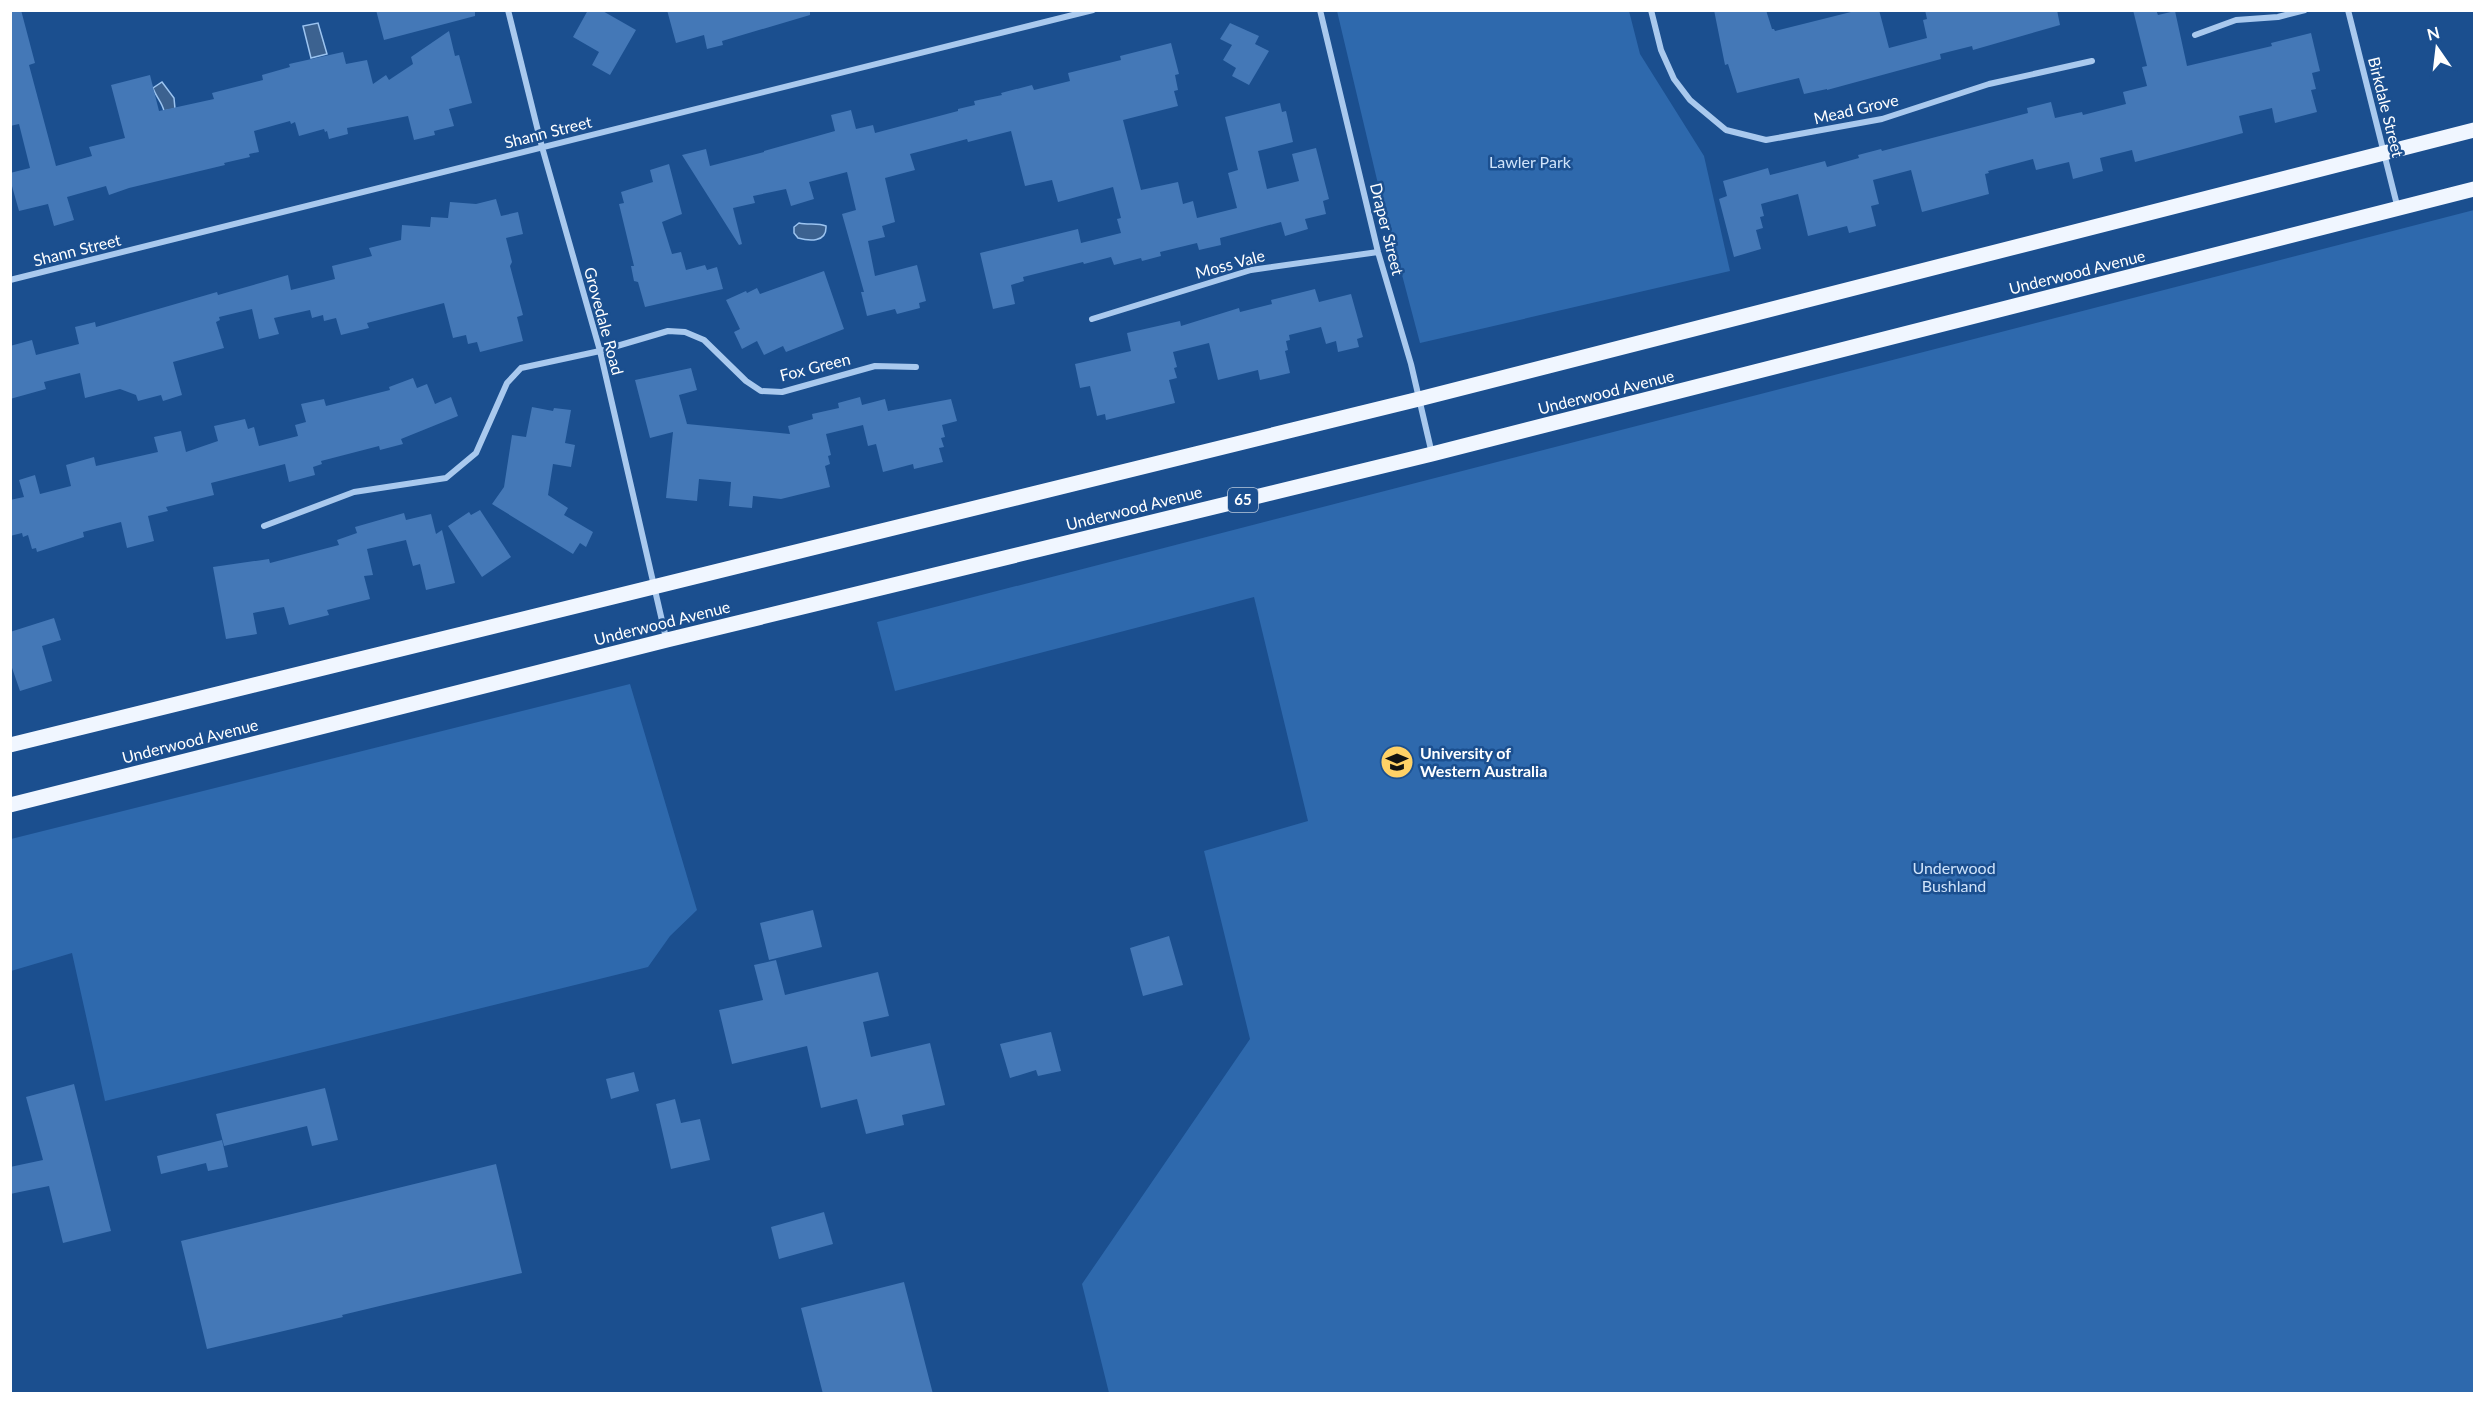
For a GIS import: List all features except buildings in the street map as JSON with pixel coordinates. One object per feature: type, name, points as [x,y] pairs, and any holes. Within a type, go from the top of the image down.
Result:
[{"type":"main road","points":[[10,745],[1419,399],[2475,130]]},
{"type":"main road","name":"Underwood Avenue","points":[[10,805],[667,640],[1432,454],[2475,189]]},
{"type":"street","name":"Grovedale Road","points":[[508,10],[542,147],[600,351],[667,640]]},
{"type":"street","name":"Shann Street","points":[[10,280],[1093,10]]},
{"type":"street","name":"Draper Street","points":[[1320,10],[1378,252],[1432,454]]},
{"type":"street","name":"Mead Grove","points":[[1651,10],[1661,50],[1674,79],[1690,100],[1726,130],[1766,140],[1882,119],[1989,84],[2092,61]]},
{"type":"street","points":[[2195,35],[2236,20],[2278,17],[2305,10]]},
{"type":"street","name":"Birkdale Street","points":[[2348,10],[2398,209]]},
{"type":"street","name":"Moss Vale","points":[[1092,319],[1251,270],[1378,252]]},
{"type":"street","name":"Fox Green","points":[[264,526],[354,492],[446,478],[476,453],[507,383],[521,368],[600,351],[668,331],[685,332],[704,340],[746,381],[761,390],[782,392],[875,366],[916,367]]},
{"type":"green space","name":"Lawler Park","points":[[1337,11],[1629,11],[1640,54],[1704,156],[1730,271],[1420,343],[1378,184]]},
{"type":"green space","name":"Underwood Bushland","points":[[2474,210],[2474,1393],[1109,1393],[1082,1284],[1250,1039],[1204,851],[1308,821],[1254,597],[895,691],[877,622]]},
{"type":"green space","points":[[630,684],[697,910],[670,936],[648,967],[105,1101],[72,953],[11,971],[11,839]]},
{"type":"shaded area","points":[[318,23],[327,54],[311,58],[303,26]]},
{"type":"shaded area","points":[[162,82],[174,98],[175,109],[164,111],[154,91],[153,88]]},
{"type":"shaded area","points":[[799,223],[826,226],[826,232],[816,240],[798,238],[794,233],[794,227]]},
{"type":"place","name":"University of Western Australia","points":[[1397,762]]}]
